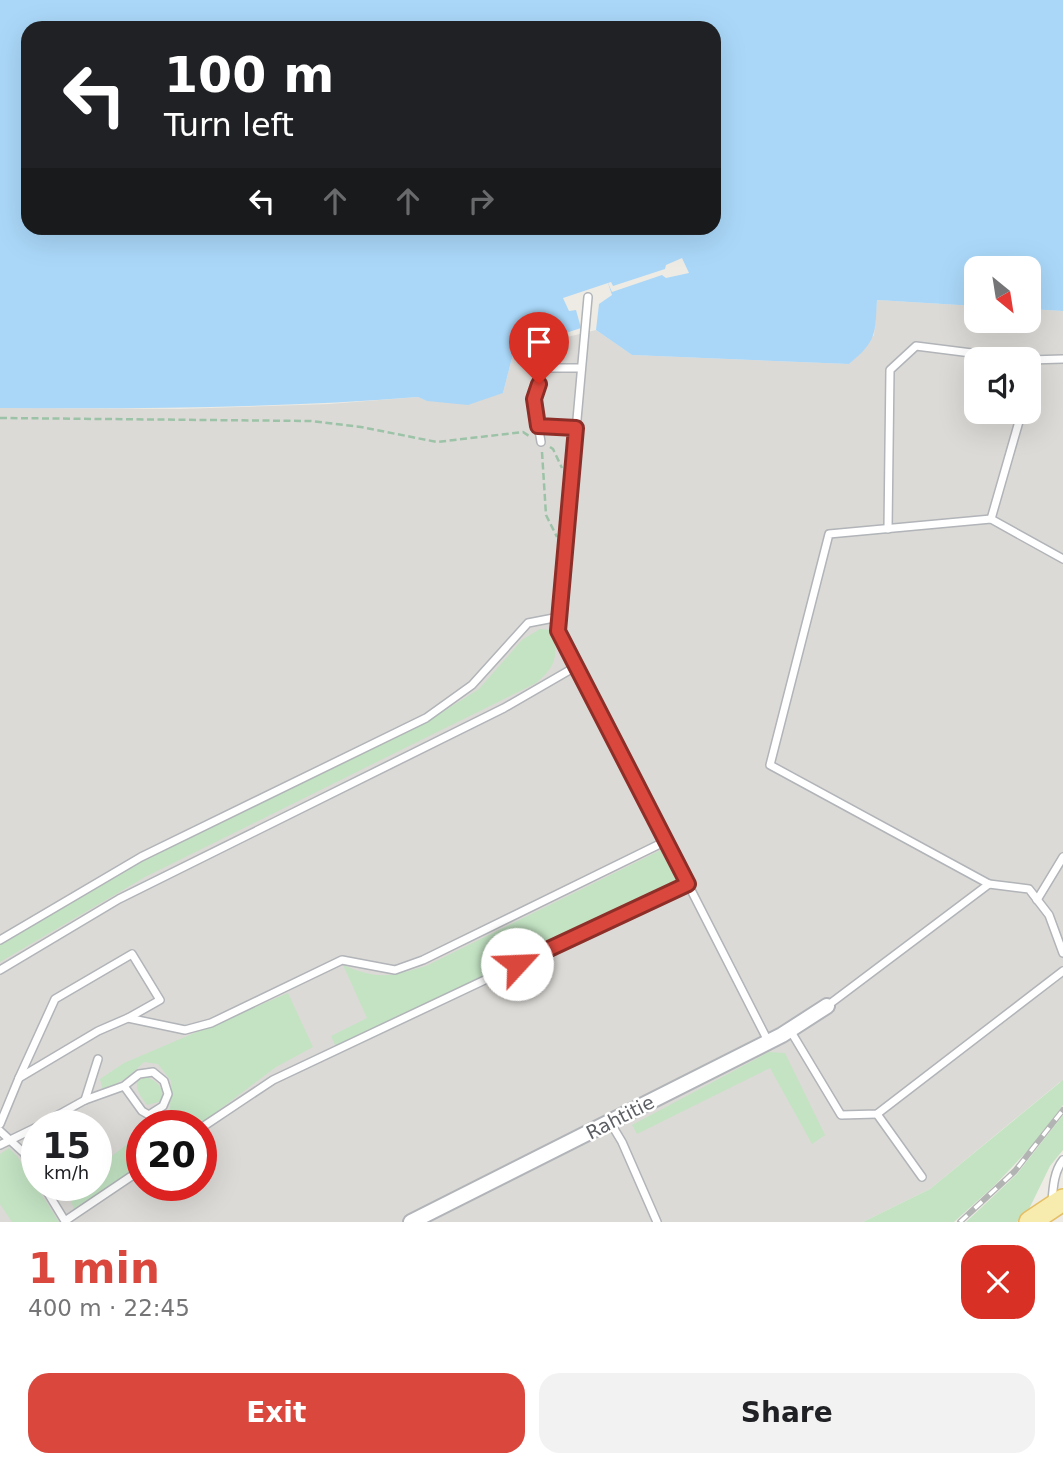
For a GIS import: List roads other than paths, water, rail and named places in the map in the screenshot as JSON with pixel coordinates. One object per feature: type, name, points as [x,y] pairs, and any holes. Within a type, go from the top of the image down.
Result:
[{"type":"main road","points":[[1030,1222],[1057,1203]]},
{"type":"street","name":"Rahtitie","points":[[411,1222],[768,1042],[827,1006]]},
{"type":"lane","points":[[588,297],[558,631],[768,1042]]},
{"type":"lane","points":[[888,529],[890,370],[916,346],[964,352]]},
{"type":"lane","points":[[1041,360],[1063,359]]},
{"type":"lane","points":[[541,442],[534,399],[543,368],[581,368]]},
{"type":"lane","points":[[991,519],[1018,424]]},
{"type":"lane","points":[[538,426],[576,428]]},
{"type":"lane","points":[[1063,559],[991,519],[828,534],[770,765],[989,884],[1029,889],[1048,915],[1063,953]]},
{"type":"lane","points":[[0,940],[141,857],[426,718],[472,685],[528,623],[559,617]]},
{"type":"lane","points":[[0,970],[118,899],[504,708],[575,667]]},
{"type":"lane","points":[[128,1018],[185,1030],[211,1023],[342,960],[395,970],[423,960],[666,841]]},
{"type":"lane","points":[[1037,900],[1063,857]]},
{"type":"lane","points":[[217,1117],[272,1080],[688,884]]},
{"type":"lane","points":[[827,1006],[989,884]]},
{"type":"lane","points":[[0,1124],[19,1078],[55,999],[132,954],[160,1000],[98,1031],[19,1078]]},
{"type":"lane","points":[[790,1030],[841,1115],[877,1114],[1063,971]]},
{"type":"lane","points":[[85,1100],[98,1059]]},
{"type":"lane","points":[[67,1110],[85,1100],[124,1086],[139,1074],[153,1072],[164,1081],[168,1094],[163,1106],[149,1115],[142,1111],[124,1086]]},
{"type":"lane","points":[[877,1114],[922,1177]]},
{"type":"lane","points":[[610,1122],[622,1142],[657,1222]]},
{"type":"lane","points":[[0,1131],[21,1150]]},
{"type":"lane","points":[[0,1145],[21,1135]]},
{"type":"lane","points":[[1057,1203],[1053,1187],[1063,1160]]},
{"type":"lane","points":[[53,1201],[65,1221],[95,1201]]},
{"type":"water","points":[[0,0],[1063,0],[1063,311],[1041,310],[1041,256],[964,256],[964,305],[877,300],[876,321],[870,343],[849,364],[632,355],[596,330],[599,304],[612,295],[608,283],[563,298],[569,311],[576,310],[581,328],[514,350],[503,393],[468,405],[427,401],[418,397],[209,407],[0,408]]},
{"type":"railway","points":[[960,1222],[1015,1171],[1063,1110]]}]
